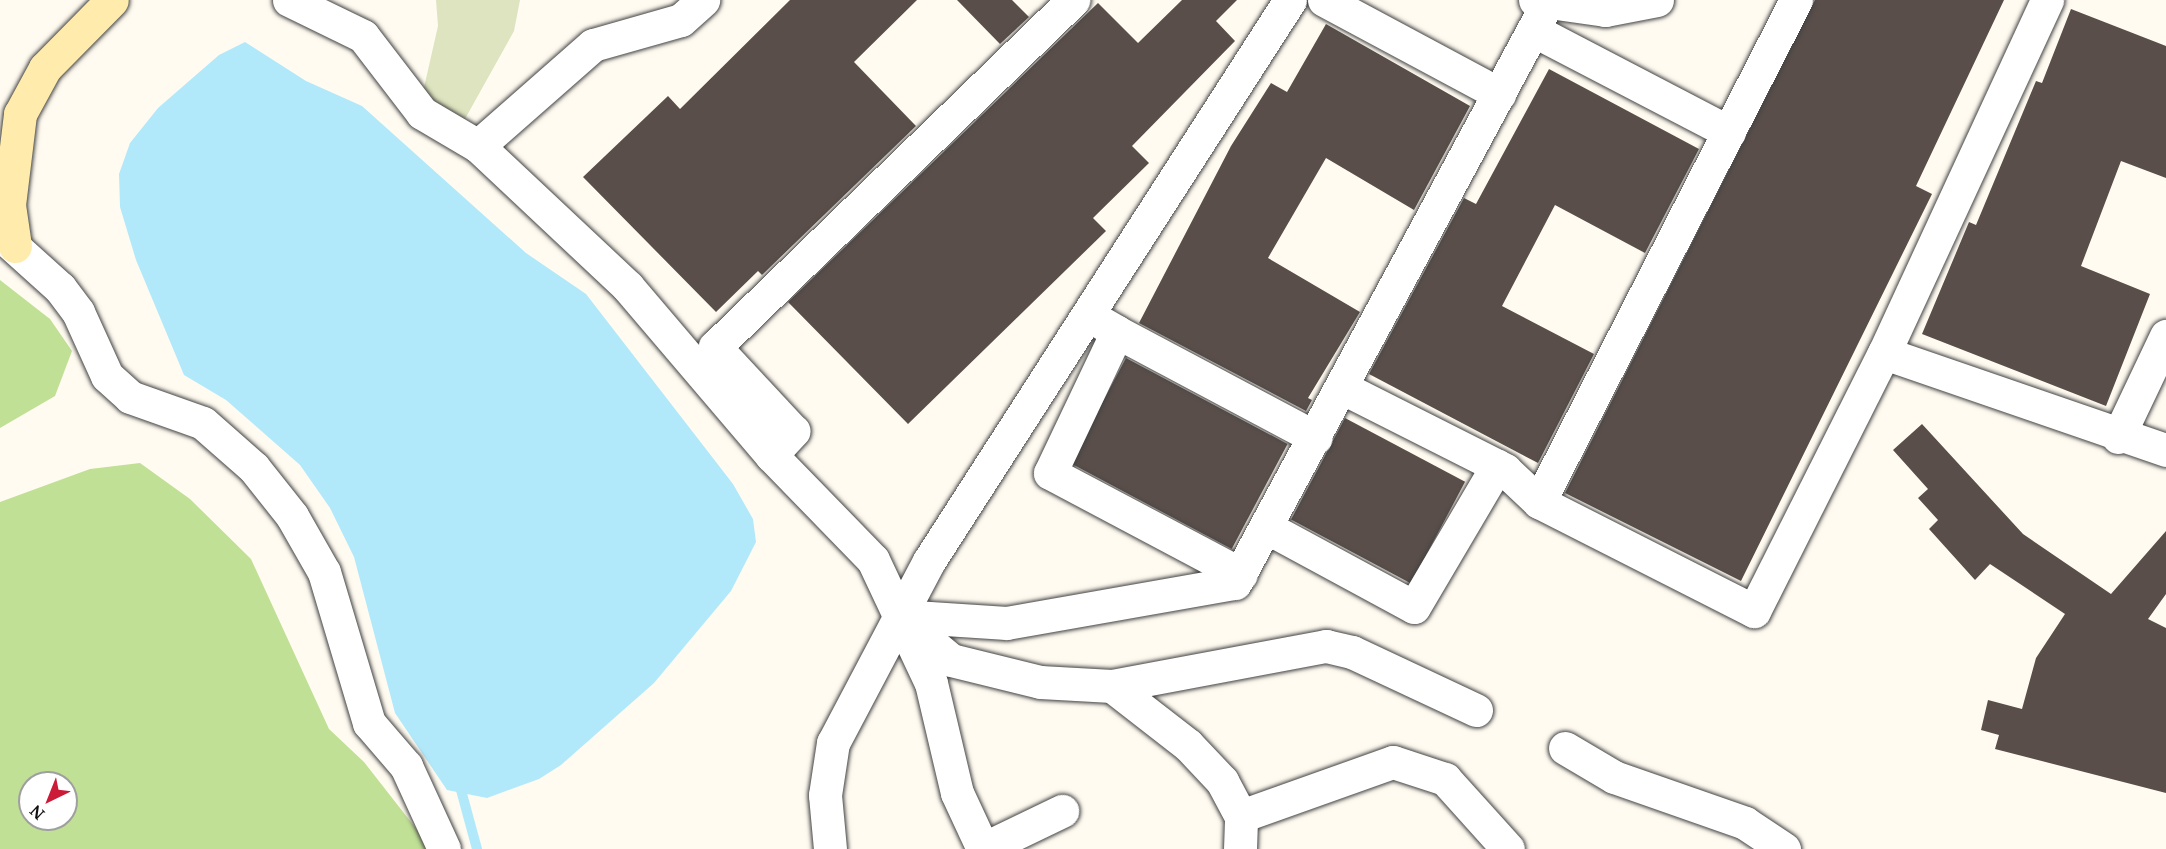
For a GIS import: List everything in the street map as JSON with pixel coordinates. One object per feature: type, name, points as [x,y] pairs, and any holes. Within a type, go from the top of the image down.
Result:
[{"type":"street","points":[[112,0],[45,68],[20,114],[7,240],[78,312],[107,376],[130,397],[203,423],[255,468],[292,516],[324,572],[369,723],[406,766],[444,849]]},
{"type":"street","points":[[289,0],[363,36],[422,113],[478,146],[628,287],[771,455],[873,560],[931,683],[957,793],[982,849],[1062,811]]},
{"type":"street","points":[[478,146],[592,45],[681,20],[703,0]]},
{"type":"street","points":[[771,455],[793,431],[715,347],[1073,0]]},
{"type":"street","points":[[830,849],[825,795],[833,743],[899,616],[929,561],[1290,0]]},
{"type":"street","points":[[1324,0],[1499,94]]},
{"type":"street","points":[[1539,11],[1605,10],[1657,0]]},
{"type":"street","points":[[1539,502],[1796,0]]},
{"type":"street","points":[[1343,388],[1497,466],[1539,502],[1754,611],[1884,353],[2047,0]]},
{"type":"street","points":[[899,616],[1008,623],[1235,583],[1343,388],[1499,94],[1539,11]]},
{"type":"street","points":[[1539,11],[1729,132]]},
{"type":"street","points":[[1088,315],[1316,438]]},
{"type":"street","points":[[1118,332],[1050,473],[1241,574]]},
{"type":"street","points":[[2118,437],[2166,336]]},
{"type":"street","points":[[1884,353],[2118,437],[2166,450]]},
{"type":"street","points":[[1266,527],[1414,607],[1497,466]]},
{"type":"street","points":[[899,616],[951,660],[1040,682],[1112,686],[1326,646],[1352,652],[1476,710]]},
{"type":"street","points":[[1112,686],[1188,745],[1222,781],[1241,816],[1240,849]]},
{"type":"street","points":[[1565,748],[1614,777],[1745,823],[1784,849]]},
{"type":"street","points":[[1241,816],[1394,762],[1445,779],[1508,849]]},
{"type":"green space","points":[[436,0],[520,0],[514,31],[461,126],[423,92],[438,26]]},
{"type":"green space","points":[[0,280],[50,319],[72,351],[55,396],[0,428]]},
{"type":"green space","points":[[140,463],[190,499],[251,559],[329,729],[364,762],[432,849],[0,849],[0,502],[90,469]]},
{"type":"water","points":[[245,42],[306,81],[362,106],[526,253],[586,294],[733,484],[753,519],[756,542],[731,591],[654,683],[561,765],[539,779],[487,798],[447,790],[395,713],[354,557],[330,508],[300,465],[226,400],[184,375],[136,260],[120,207],[119,174],[130,143],[158,108],[219,55]]},
{"type":"building","points":[[790,0],[917,0],[854,62],[916,126],[762,275],[758,271],[716,312],[583,177],[668,96],[680,109]]},
{"type":"building","points":[[957,0],[1012,0],[1029,17],[1000,44]]},
{"type":"building","points":[[1182,0],[1237,0],[1216,21],[1235,41],[1132,146],[1149,163],[1093,218],[1106,231],[908,424],[788,302],[1098,3],[1138,43]]},
{"type":"building","points":[[1815,0],[2004,0],[1916,186],[1932,194],[1741,581],[1565,493]]},
{"type":"building","points":[[2071,9],[2166,46],[2166,178],[2121,161],[2081,266],[2150,294],[2106,406],[1922,334],[1969,222],[1976,225],[2036,81],[2042,83]]},
{"type":"building","points":[[1326,24],[1470,106],[1414,210],[1326,158],[1268,258],[1360,312],[1308,398],[1312,400],[1306,411],[1139,323],[1231,146],[1271,83],[1287,92]]},
{"type":"building","points":[[1549,69],[1699,149],[1645,253],[1555,205],[1502,306],[1594,354],[1538,463],[1369,374],[1464,198],[1476,204]]},
{"type":"building","points":[[1126,358],[1288,444],[1232,549],[1070,463]]},
{"type":"building","points":[[1345,418],[1465,482],[1411,583],[1291,520]]},
{"type":"building","points":[[1922,424],[2023,534],[2111,594],[2166,531],[2166,594],[2148,619],[2166,628],[2166,793],[1995,749],[1999,735],[1981,730],[1988,700],[2022,709],[2036,658],[2065,614],[1990,564],[1975,580],[1929,529],[1938,520],[1918,498],[1928,489],[1893,450]]},
{"type":"waterway","points":[[458,779],[477,849]]}]
